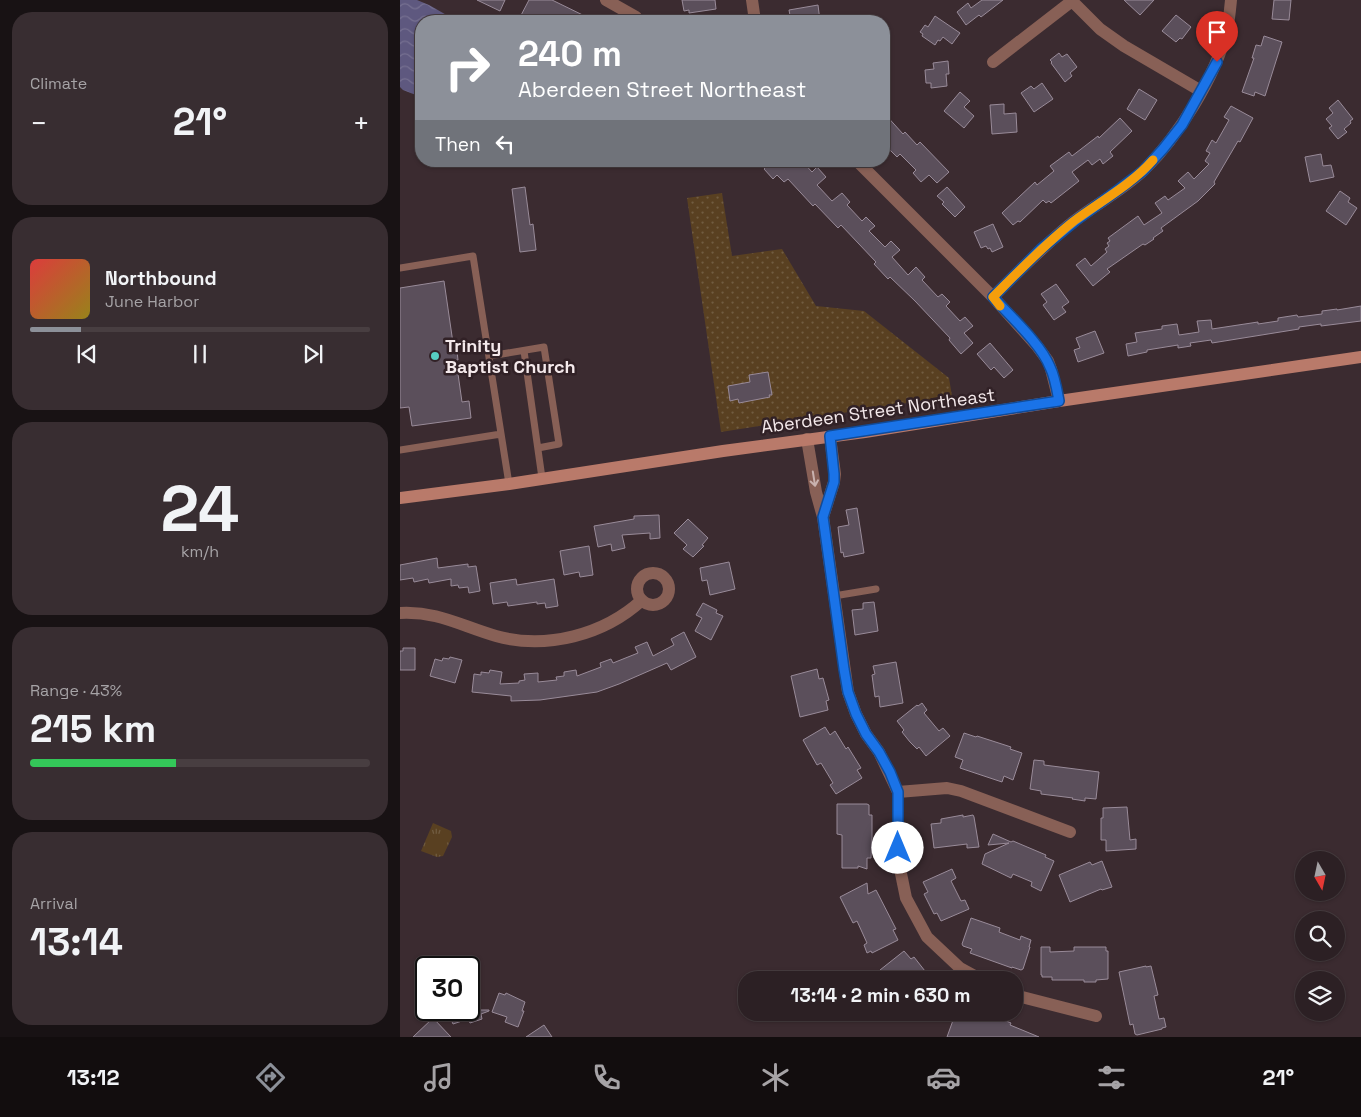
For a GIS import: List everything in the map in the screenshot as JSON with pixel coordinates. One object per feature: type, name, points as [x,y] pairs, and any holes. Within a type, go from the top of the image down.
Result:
[{"type":"street","points":[[606,0],[632,15]]},
{"type":"street","points":[[752,0],[754,15]]},
{"type":"street","points":[[993,62],[1072,0],[1100,29],[1124,46],[1201,91]]},
{"type":"street","points":[[993,297],[1047,243],[1143,171],[1163,149],[1182,125],[1217,62],[1227,30],[1231,0]]},
{"type":"street","points":[[863,167],[993,297],[1037,346],[1048,362],[1054,377],[1059,401]]},
{"type":"street","name":"Aberdeen Street Northeast","points":[[400,498],[509,484],[1361,357]]},
{"type":"street","points":[[823,517],[834,482],[830,436]]},
{"type":"street","points":[[807,440],[816,492],[823,517],[848,692],[856,714],[882,759],[898,792],[898,859],[906,898],[927,937],[966,971]]},
{"type":"street","points":[[400,613],[440,616],[505,638],[527,641],[561,640],[595,630],[629,612],[642,600]]},
{"type":"street","points":[[898,792],[933,788],[961,791],[1070,832]]},
{"type":"street","points":[[1023,997],[1096,1016]]},
{"type":"lane","points":[[400,268],[473,256],[509,484]]},
{"type":"lane","points":[[490,356],[544,347],[559,444],[538,448]]},
{"type":"lane","points":[[524,350],[542,478]]},
{"type":"lane","points":[[400,450],[501,434]]},
{"type":"lane","points":[[834,596],[876,589]]},
{"type":"green space","points":[[722,193],[732,256],[782,249],[816,306],[864,311],[949,378],[952,396],[721,432],[687,198]]},
{"type":"green space","points":[[433,823],[451,831],[452,837],[443,856],[437,857],[421,851]]},
{"type":"water","points":[[400,0],[417,0],[446,15],[415,15],[415,95],[400,87]]},
{"type":"building","points":[[477,0],[505,0],[500,11]]},
{"type":"building","points":[[529,0],[552,0],[583,15],[521,15]]},
{"type":"building","points":[[682,0],[715,0],[716,9],[689,13],[689,10],[684,11]]},
{"type":"building","points":[[982,0],[1003,0],[981,17],[979,15],[966,25],[957,12],[968,3],[971,8]]},
{"type":"building","points":[[1124,0],[1154,0],[1140,15]]},
{"type":"building","points":[[1274,0],[1291,0],[1289,20],[1272,19]]},
{"type":"building","points":[[818,5],[819,15],[790,15],[789,10]]},
{"type":"building","points":[[1176,15],[1191,27],[1182,39],[1180,38],[1176,42],[1162,31]]},
{"type":"building","points":[[935,16],[960,33],[952,44],[943,37],[935,45],[922,36],[923,34],[920,32],[925,25],[928,27]]},
{"type":"building","points":[[1264,36],[1282,42],[1265,96],[1255,92],[1254,96],[1242,92],[1254,58],[1252,58],[1256,45],[1261,46]]},
{"type":"building","points":[[1059,53],[1062,57],[1067,54],[1077,67],[1070,73],[1072,76],[1065,82],[1050,60]]},
{"type":"building","points":[[948,61],[949,74],[946,74],[947,86],[931,88],[931,83],[926,83],[925,70],[934,69],[933,63]]},
{"type":"building","points":[[1042,83],[1053,99],[1034,112],[1021,93],[1031,86],[1034,89]]},
{"type":"building","points":[[1139,89],[1157,100],[1145,120],[1127,109]]},
{"type":"building","points":[[960,92],[970,101],[964,107],[974,116],[964,128],[944,111]]},
{"type":"building","points":[[1338,100],[1353,119],[1344,129],[1347,132],[1338,139],[1329,128],[1332,126],[1326,119],[1333,113],[1329,108]]},
{"type":"building","points":[[1004,104],[1004,114],[1016,113],[1017,132],[992,134],[990,105]]},
{"type":"building","points":[[1231,106],[1253,118],[1214,182],[1215,184],[1198,201],[1161,228],[1163,231],[1154,239],[1145,245],[1143,244],[1107,269],[1110,272],[1093,286],[1076,265],[1085,258],[1091,266],[1107,252],[1105,249],[1109,246],[1107,243],[1110,241],[1108,238],[1138,216],[1144,225],[1162,213],[1155,203],[1165,196],[1168,200],[1185,188],[1178,181],[1188,172],[1194,179],[1209,164],[1205,161],[1210,153],[1206,151],[1212,140],[1216,143],[1229,120],[1224,117]]},
{"type":"building","points":[[1120,118],[1132,131],[1110,152],[1113,156],[1103,164],[1100,159],[1092,165],[1088,160],[1072,172],[1079,181],[1051,203],[1049,201],[1046,203],[1043,200],[1020,222],[1018,221],[1013,225],[1002,213],[1035,182],[1037,185],[1054,171],[1050,166],[1069,152],[1072,156],[1098,136],[1099,138]]},
{"type":"building","points":[[890,120],[903,134],[905,132],[917,145],[920,142],[949,172],[937,183],[929,175],[921,182],[913,173],[916,170],[900,154],[897,157],[890,150]]},
{"type":"building","points":[[1321,154],[1323,166],[1331,165],[1334,177],[1310,182],[1305,157]]},
{"type":"building","points":[[766,167],[807,167],[812,172],[817,167],[826,177],[817,185],[832,201],[842,193],[850,202],[847,205],[862,221],[866,217],[875,226],[869,231],[885,247],[891,241],[900,250],[892,257],[908,275],[916,267],[925,277],[922,280],[938,297],[942,294],[950,302],[946,306],[960,321],[965,317],[973,326],[964,333],[973,343],[961,354],[949,340],[950,338],[890,277],[888,279],[874,264],[876,262],[841,225],[838,228],[815,204],[813,206],[788,179],[784,182],[777,175],[773,179],[764,169]]},
{"type":"building","points":[[525,187],[530,225],[533,224],[536,250],[520,252],[512,189]]},
{"type":"building","points":[[947,187],[965,207],[955,217],[937,196]]},
{"type":"building","points":[[1340,191],[1350,198],[1348,202],[1357,208],[1346,225],[1326,211]]},
{"type":"building","points":[[993,224],[1003,247],[992,252],[986,246],[981,248],[974,232]]},
{"type":"building","name":"Trinity Baptist Church","points":[[444,281],[453,343],[456,343],[458,360],[456,360],[462,402],[469,401],[471,418],[412,426],[409,407],[400,408],[400,288]]},
{"type":"building","points":[[1056,284],[1069,302],[1062,307],[1066,312],[1054,320],[1043,305],[1047,302],[1041,294]]},
{"type":"building","points":[[1361,306],[1361,321],[1299,327],[1299,329],[1212,343],[1211,340],[1190,343],[1191,346],[1178,348],[1178,345],[1147,350],[1147,352],[1128,356],[1126,344],[1137,342],[1135,333],[1162,329],[1162,326],[1177,324],[1179,335],[1199,332],[1197,321],[1211,320],[1212,329],[1278,321],[1278,318],[1322,314],[1322,311]]},
{"type":"building","points":[[1095,331],[1104,353],[1078,362],[1074,350],[1080,348],[1076,338]]},
{"type":"building","points":[[990,343],[1013,370],[1004,378],[994,367],[991,370],[977,354]]},
{"type":"building","points":[[768,372],[772,395],[769,395],[770,397],[739,403],[738,399],[730,401],[728,386],[750,382],[749,375]]},
{"type":"building","points":[[857,508],[864,553],[844,557],[843,552],[841,553],[838,527],[849,525],[846,510]]},
{"type":"building","points":[[659,515],[660,538],[650,539],[650,533],[622,535],[625,548],[612,551],[611,544],[598,547],[594,526],[634,519],[634,516]]},
{"type":"building","points":[[688,519],[708,538],[702,545],[704,546],[693,557],[683,549],[687,545],[674,533]]},
{"type":"building","points":[[589,546],[593,575],[580,577],[579,572],[564,575],[560,551]]},
{"type":"building","points":[[437,558],[438,568],[468,564],[468,567],[476,566],[480,591],[469,593],[468,587],[459,588],[458,585],[451,586],[451,579],[429,583],[428,579],[414,582],[413,578],[400,580],[400,565]]},
{"type":"building","points":[[729,562],[735,589],[710,595],[707,580],[702,581],[700,568]]},
{"type":"building","points":[[516,579],[517,585],[554,579],[558,606],[546,608],[545,603],[537,604],[537,602],[508,606],[507,602],[493,604],[490,583]]},
{"type":"building","points":[[874,602],[878,631],[855,635],[852,610],[863,609],[863,603]]},
{"type":"building","points":[[703,603],[717,610],[716,613],[723,616],[711,640],[695,631],[702,618],[696,615]]},
{"type":"building","points":[[684,632],[696,657],[671,670],[667,663],[597,692],[540,700],[511,701],[511,696],[472,692],[474,674],[481,675],[481,672],[489,673],[490,670],[502,672],[500,684],[519,683],[519,681],[525,680],[524,674],[538,673],[538,682],[557,680],[556,677],[564,676],[564,672],[576,670],[577,676],[601,667],[600,663],[611,659],[613,663],[638,653],[635,647],[647,642],[653,656],[674,645],[671,639]]},
{"type":"building","points":[[403,648],[415,648],[415,670],[400,670],[400,651],[403,651]]},
{"type":"building","points":[[450,657],[462,660],[455,683],[430,676],[435,659],[442,661],[443,658],[449,659]]},
{"type":"building","points":[[896,662],[903,703],[880,707],[879,696],[875,697],[872,675],[875,674],[873,666]]},
{"type":"building","points":[[817,669],[819,679],[823,678],[829,700],[826,701],[828,710],[800,717],[791,676]]},
{"type":"building","points":[[922,703],[927,710],[924,713],[939,731],[943,728],[950,736],[926,756],[919,747],[917,749],[910,742],[902,732],[904,730],[897,721]]},
{"type":"building","points":[[825,727],[830,735],[835,731],[861,768],[857,770],[862,778],[836,794],[830,785],[833,783],[821,763],[817,765],[803,740]]},
{"type":"building","points":[[964,733],[1011,747],[1010,749],[1022,753],[1013,780],[1004,776],[1002,782],[960,768],[963,760],[955,757]]},
{"type":"building","points":[[1034,760],[1044,761],[1044,765],[1099,772],[1096,799],[1085,798],[1085,801],[1041,794],[1041,791],[1030,789]]},
{"type":"building","points":[[837,804],[869,805],[869,815],[872,815],[872,837],[871,858],[867,858],[867,869],[858,866],[858,868],[842,868],[842,835],[837,834]]},
{"type":"building","points":[[1127,807],[1130,840],[1136,839],[1136,849],[1106,851],[1106,840],[1101,840],[1103,808]]},
{"type":"building","points":[[963,815],[963,817],[973,815],[974,817],[979,847],[967,848],[967,844],[934,848],[931,824],[941,823],[941,819]]},
{"type":"building","points":[[993,834],[1046,855],[1045,857],[1054,861],[1041,891],[1031,886],[1032,882],[1013,874],[1011,878],[982,864],[985,854],[1009,843],[988,845]]},
{"type":"building","points":[[1102,861],[1112,887],[1101,889],[1070,902],[1059,875],[1090,862],[1092,865]]},
{"type":"building","points":[[952,869],[956,878],[951,881],[961,901],[965,900],[969,909],[941,921],[937,913],[934,914],[924,894],[928,892],[923,882]]},
{"type":"building","points":[[867,883],[868,894],[876,890],[896,929],[893,930],[898,940],[872,953],[871,951],[867,953],[864,945],[867,943],[857,921],[853,923],[840,897]]},
{"type":"building","points":[[971,918],[1000,928],[999,932],[1020,940],[1021,936],[1031,940],[1023,969],[1012,968],[970,953],[972,949],[962,944]]},
{"type":"building","points":[[1041,947],[1050,947],[1050,952],[1074,951],[1074,947],[1106,947],[1106,951],[1108,951],[1108,979],[1084,982],[1084,980],[1052,980],[1052,977],[1042,977]]},
{"type":"building","points":[[904,951],[911,959],[914,957],[925,971],[881,971]]},
{"type":"building","points":[[1151,966],[1158,995],[1154,996],[1159,1019],[1164,1018],[1166,1027],[1137,1035],[1135,1034],[1133,1024],[1130,1025],[1119,972]]},
{"type":"building","points":[[499,993],[505,995],[506,993],[525,1002],[518,1027],[505,1022],[507,1017],[492,1012]]},
{"type":"building","points":[[480,1010],[489,1010],[481,1014],[482,1019],[480,1020]]},
{"type":"building","points":[[430,1021],[436,1021],[451,1037],[413,1037]]},
{"type":"building","points":[[953,1021],[1006,1021],[1011,1023],[1010,1025],[1039,1037],[947,1037]]},
{"type":"building","points":[[544,1025],[552,1037],[526,1037]]},
{"type":"slow traffic","points":[[1000,306],[993,297],[1041,249],[1075,221],[1143,171],[1153,160]]},
{"type":"place","name":"Trinity Baptist Church","points":[[435,356]]},
{"type":"route","points":[[898,848],[898,792],[890,772],[856,714],[848,692],[844,669],[823,517],[834,482],[830,436],[1059,401],[1052,369],[1048,362],[1037,346],[993,297],[1041,249],[1075,221],[1143,171],[1182,125],[1217,62]]}]
